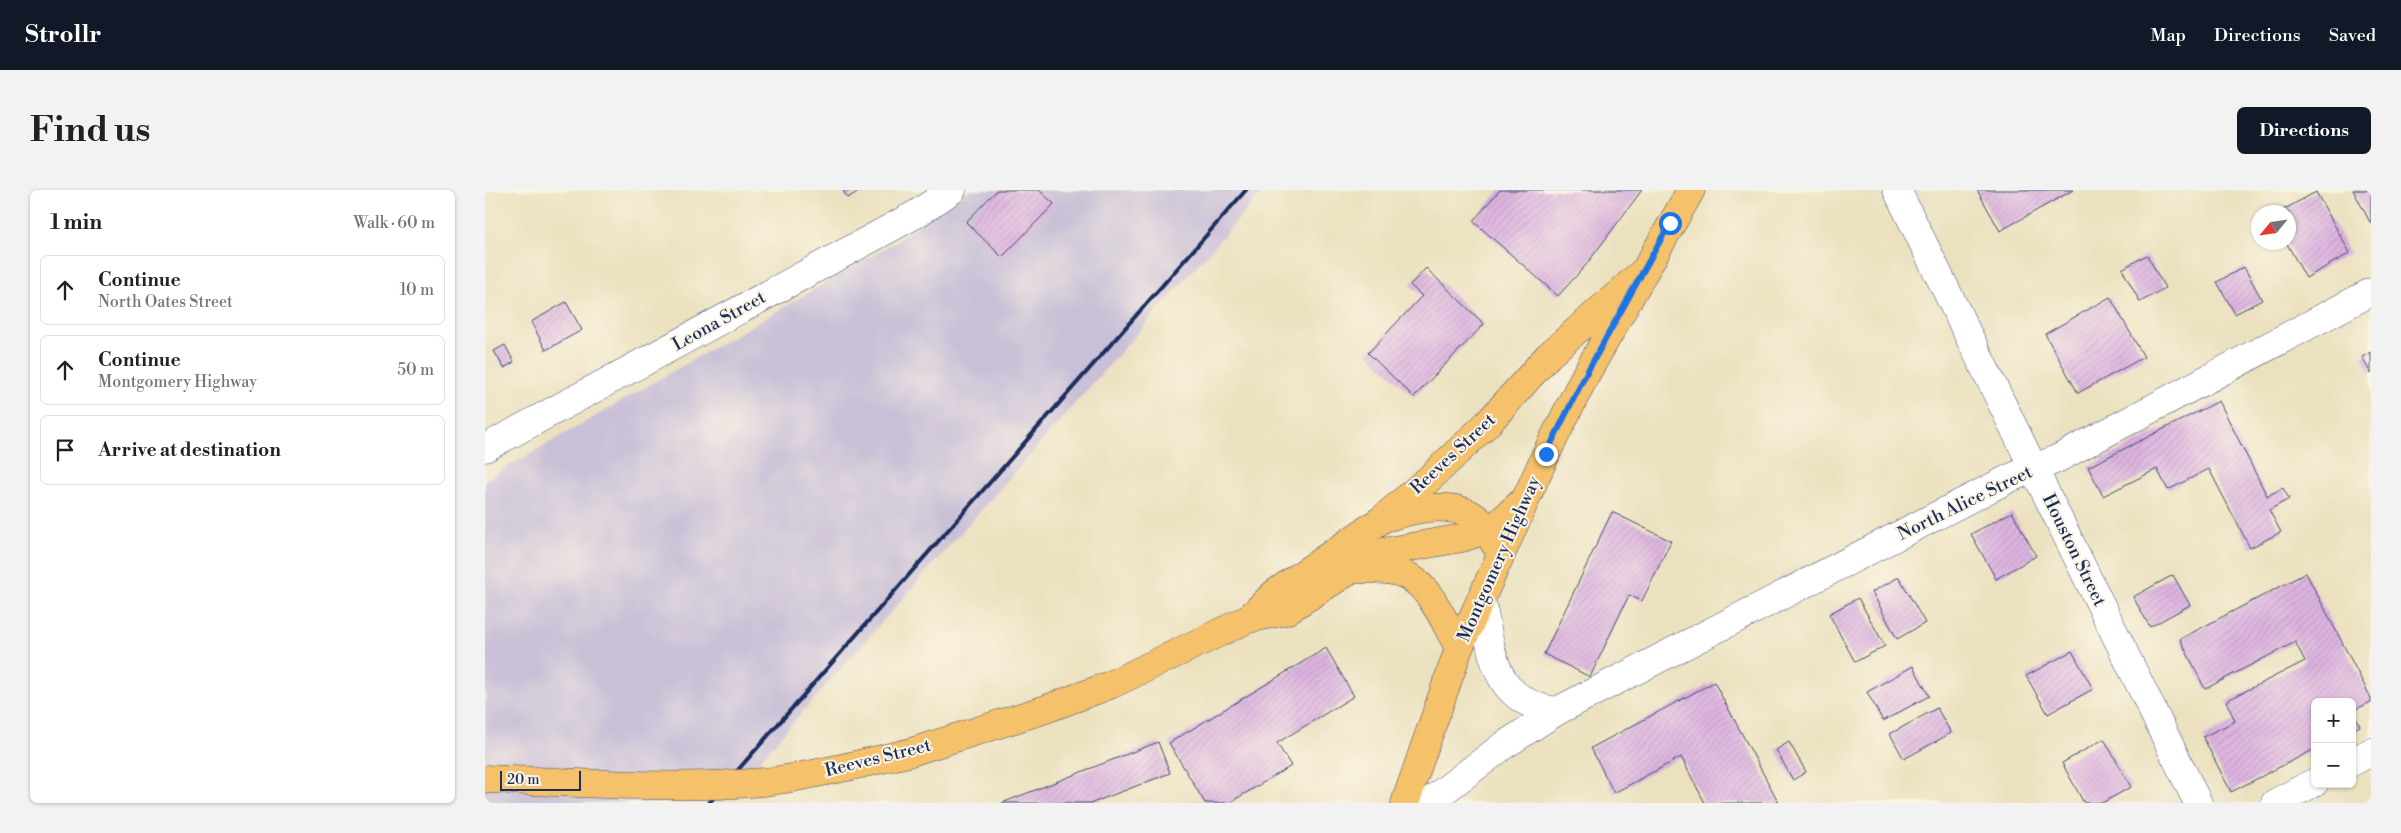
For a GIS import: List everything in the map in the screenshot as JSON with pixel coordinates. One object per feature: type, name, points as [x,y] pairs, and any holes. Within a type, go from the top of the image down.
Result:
[{"type":"main road","name":"Montgomery Highway","points":[[1405,803],[1459,648],[1525,499],[1586,374],[1643,271],[1691,190]]},
{"type":"main road","name":"Reeves Street","points":[[1248,619],[1275,593],[1381,520],[1430,478],[1489,422],[1548,356],[1643,271]]},
{"type":"main road","name":"Reeves Street","points":[[485,780],[691,785],[731,784],[782,779],[908,753],[1046,709],[1110,684],[1248,619],[1285,611],[1377,553],[1462,538],[1486,530],[1510,515],[1525,499]]},
{"type":"main road","points":[[1381,520],[1415,508],[1442,506],[1462,510],[1479,521],[1492,536],[1497,550],[1496,564]]},
{"type":"main road","points":[[1350,569],[1390,570],[1403,574],[1415,581],[1425,591],[1459,648]]},
{"type":"street","name":"Leona Street","points":[[485,448],[918,213],[952,190]]},
{"type":"street","name":"Houston Street","points":[[1897,190],[2198,803]]},
{"type":"street","name":"North Alice Street","points":[[1428,803],[1503,746],[1557,711],[2001,482],[2057,459],[2371,292]]},
{"type":"street","points":[[1481,599],[1497,668],[1505,684],[1519,699],[1537,708],[1557,711]]},
{"type":"street","points":[[2356,760],[2371,752]]},
{"type":"street","points":[[2275,803],[2311,784]]},
{"type":"shaded area","points":[[970,190],[1264,190],[722,803],[485,803],[485,480],[881,251]]},
{"type":"building","points":[[843,190],[861,190],[847,198]]},
{"type":"building","points":[[997,190],[1039,190],[1054,204],[1002,257],[966,222]]},
{"type":"building","points":[[1500,190],[1642,190],[1586,265],[1558,296],[1473,221]]},
{"type":"building","points":[[1977,190],[2073,190],[2000,231]]},
{"type":"building","points":[[2353,190],[2371,190],[2371,224]]},
{"type":"building","points":[[2316,192],[2350,253],[2306,278],[2290,250],[2296,250],[2296,205],[2292,205]]},
{"type":"building","points":[[2147,255],[2165,288],[2140,302],[2122,269]]},
{"type":"building","points":[[2244,267],[2262,300],[2235,314],[2217,282]]},
{"type":"building","points":[[1426,268],[1484,324],[1414,397],[1368,353],[1422,296],[1410,285]]},
{"type":"building","points":[[2110,297],[2144,357],[2078,393],[2045,334]]},
{"type":"building","points":[[566,302],[582,330],[546,350],[531,322]]},
{"type":"building","points":[[505,345],[514,362],[504,368],[494,351]]},
{"type":"building","points":[[2371,352],[2371,374],[2362,357]]},
{"type":"building","points":[[2219,401],[2267,496],[2283,488],[2289,499],[2269,510],[2281,532],[2250,548],[2209,469],[2168,490],[2157,469],[2103,496],[2088,467]]},
{"type":"building","points":[[1612,512],[1671,541],[1642,601],[1629,595],[1590,677],[1544,654]]},
{"type":"building","points":[[2012,512],[2036,556],[1996,579],[1971,534]]},
{"type":"building","points":[[2306,573],[2371,698],[2371,702],[2356,709],[2356,698],[2311,698],[2311,751],[2231,792],[2203,737],[2235,721],[2226,701],[2305,661],[2295,642],[2205,689],[2180,639]]},
{"type":"building","points":[[2173,575],[2190,605],[2150,627],[2133,597]]},
{"type":"building","points":[[1899,577],[1925,623],[1897,639],[1872,592]]},
{"type":"building","points":[[1858,598],[1885,646],[1855,662],[1829,614]]},
{"type":"building","points":[[1326,648],[1354,696],[1277,743],[1291,766],[1229,803],[1205,803],[1169,743]]},
{"type":"building","points":[[2072,651],[2093,689],[2048,714],[2026,676]]},
{"type":"building","points":[[1913,666],[1929,696],[1883,721],[1867,692]]},
{"type":"building","points":[[1714,682],[1779,803],[1705,803],[1681,757],[1614,793],[1591,748]]},
{"type":"building","points":[[1937,708],[1951,733],[1904,759],[1890,734]]},
{"type":"building","points":[[2356,718],[2360,726],[2356,728]]},
{"type":"building","points":[[2104,739],[2131,787],[2102,803],[2084,803],[2062,763]]},
{"type":"building","points":[[1158,742],[1170,773],[1092,803],[1002,803]]},
{"type":"building","points":[[1789,742],[1806,772],[1793,780],[1776,750]]},
{"type":"railway","points":[[709,803],[1246,190]]},
{"type":"route","points":[[1546,454],[1586,374],[1670,223]]}]
